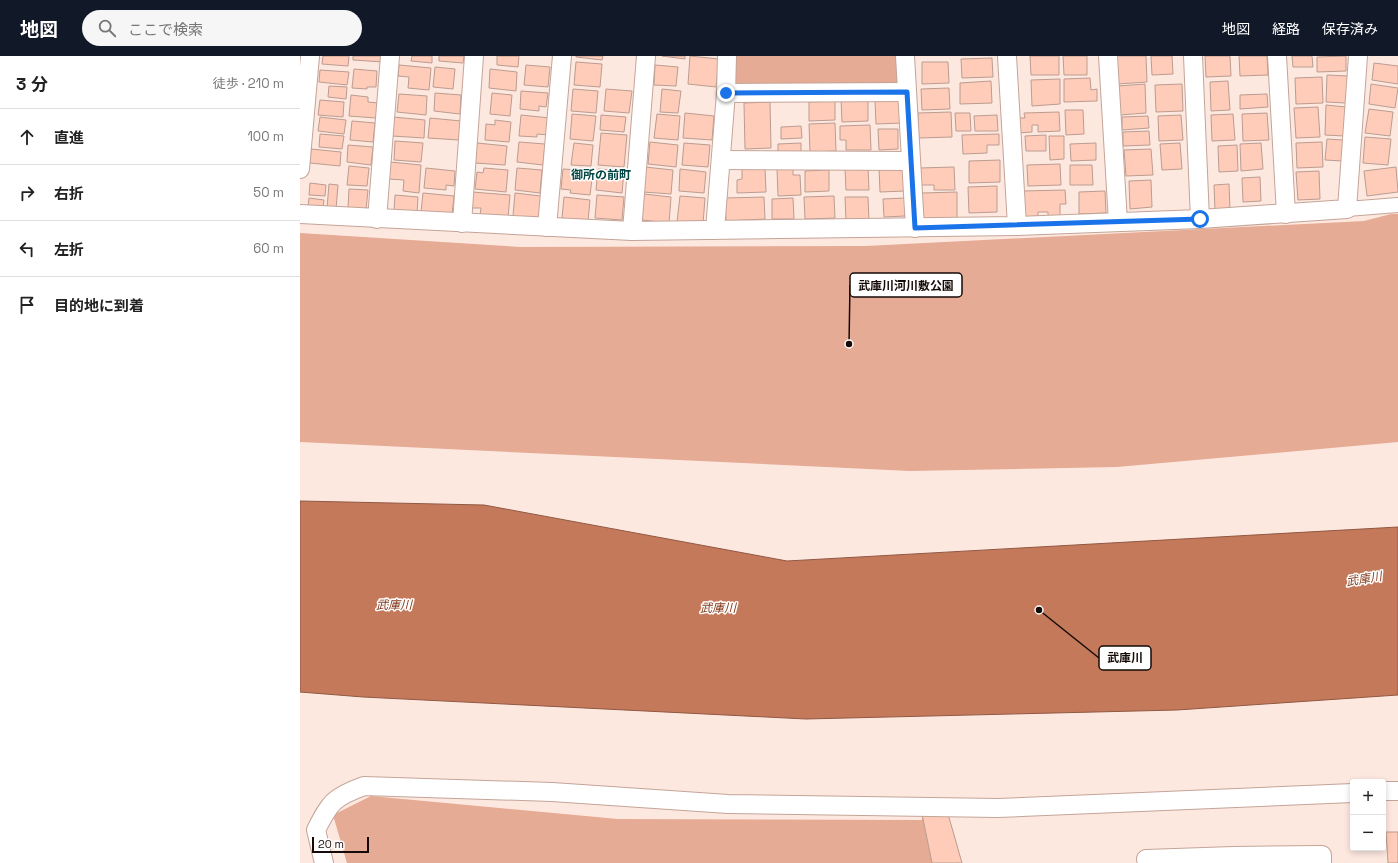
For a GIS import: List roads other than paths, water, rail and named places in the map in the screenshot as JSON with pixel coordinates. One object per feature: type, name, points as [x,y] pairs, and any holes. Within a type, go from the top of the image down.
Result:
[{"type":"street","points":[[300,169],[310,56]]},
{"type":"street","points":[[377,220],[390,56]]},
{"type":"street","points":[[462,223],[474,56]]},
{"type":"street","points":[[547,227],[562,56]]},
{"type":"street","points":[[632,232],[646,56]]},
{"type":"street","points":[[716,230],[726,93],[727,56]]},
{"type":"street","points":[[905,56],[915,228]]},
{"type":"street","points":[[1007,56],[1017,226]]},
{"type":"street","points":[[1108,56],[1118,222]]},
{"type":"street","points":[[1193,56],[1200,219]]},
{"type":"street","points":[[1277,56],[1286,214]]},
{"type":"street","points":[[1347,209],[1358,56]]},
{"type":"street","points":[[726,93],[907,92]]},
{"type":"street","points":[[721,160],[911,161]]},
{"type":"street","points":[[300,214],[377,220],[632,232],[1017,226],[1200,219],[1398,205]]},
{"type":"street","points":[[324,863],[316,830],[327,809],[343,794],[364,786],[552,792],[728,804],[998,808],[1350,793]]},
{"type":"street","points":[[1386,792],[1398,791]]},
{"type":"street","points":[[1146,863],[1146,859],[1233,859],[1322,855],[1322,863]]},
{"type":"water","points":[[300,501],[484,505],[787,561],[1398,527],[1398,695],[1177,710],[806,719],[363,697],[300,692]]},
{"type":"place","name":"武庫川河川敷公園","points":[[849,344]]},
{"type":"place","name":"武庫川","points":[[1039,610]]},
{"type":"district","name":"御所の前町","points":[[601,175]]}]
